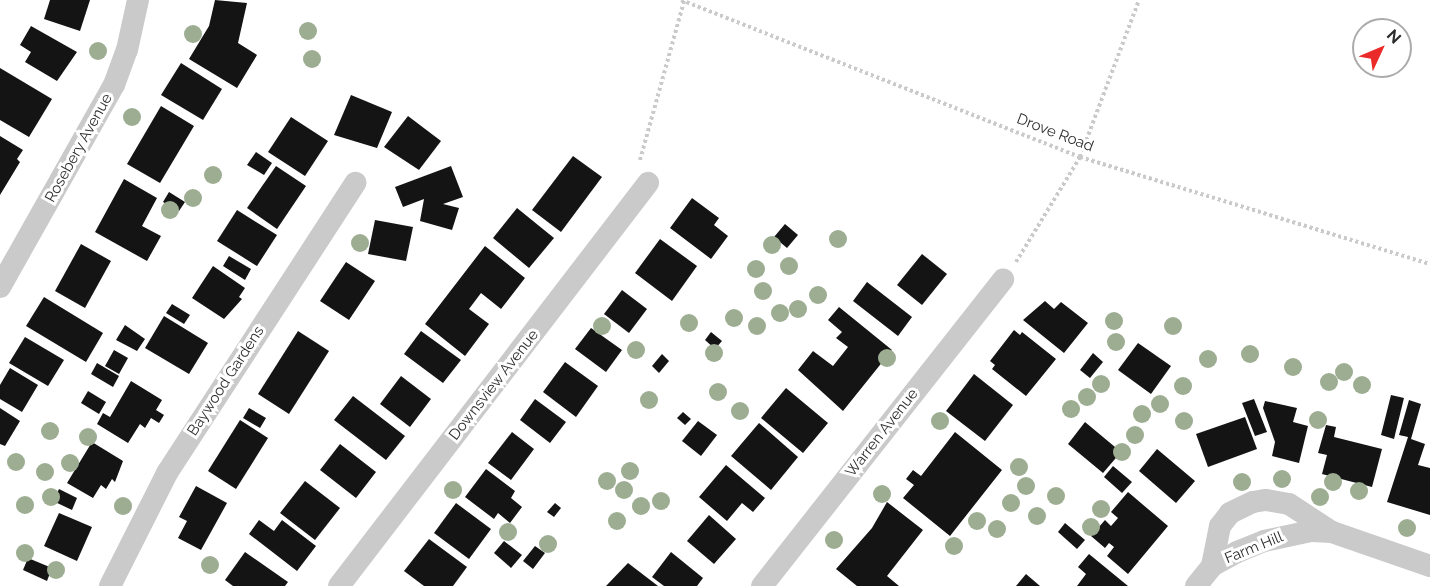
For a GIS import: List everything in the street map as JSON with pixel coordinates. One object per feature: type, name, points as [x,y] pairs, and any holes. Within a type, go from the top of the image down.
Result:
[{"type":"street","name":"Rosebery Avenue","points":[[0,287],[114,85],[127,50],[138,0]]},
{"type":"street","name":"Baywood Gardens","points":[[110,586],[167,473],[355,183]]},
{"type":"street","name":"Downsview Avenue","points":[[339,586],[648,183]]},
{"type":"street","name":"Warren Avenue","points":[[762,586],[1003,280]]},
{"type":"street","name":"Farm Hill","points":[[1212,566],[1220,526],[1230,513],[1253,502],[1266,500],[1289,504],[1332,532],[1430,566]]},
{"type":"street","name":"Farm Hill","points":[[1196,586],[1212,566],[1264,541],[1293,533],[1332,532]]},
{"type":"path","points":[[1003,280],[1080,157],[1138,0]]},
{"type":"path","points":[[648,183],[637,173],[683,1]]},
{"type":"path","name":"Drove Road","points":[[683,1],[1080,157],[1430,264]]},
{"type":"building","points":[[50,0],[90,0],[80,31],[44,19]]},
{"type":"building","points":[[215,0],[247,3],[238,43],[257,55],[237,88],[189,59],[209,26]]},
{"type":"building","points":[[31,26],[77,52],[57,81],[25,62],[31,52],[20,45]]},
{"type":"building","points":[[181,63],[222,89],[203,120],[161,95]]},
{"type":"building","points":[[0,68],[52,99],[29,137],[0,120]]},
{"type":"building","points":[[351,95],[392,112],[377,148],[334,135]]},
{"type":"building","points":[[161,106],[194,126],[160,183],[127,164]]},
{"type":"building","points":[[408,116],[441,141],[419,170],[384,147]]},
{"type":"building","points":[[291,117],[328,141],[305,176],[268,152]]},
{"type":"building","points":[[0,136],[23,150],[17,159],[20,162],[0,195]]},
{"type":"building","points":[[256,152],[272,163],[264,175],[247,165]]},
{"type":"building","points":[[573,156],[602,177],[561,232],[532,210]]},
{"type":"building","points":[[276,166],[306,186],[277,229],[247,208]]},
{"type":"building","points":[[451,166],[463,197],[443,204],[459,208],[452,230],[420,221],[424,199],[403,207],[395,187]]},
{"type":"building","points":[[124,179],[157,198],[142,226],[161,236],[147,261],[95,232]]},
{"type":"building","points":[[169,192],[185,202],[179,211],[163,202]]},
{"type":"building","points":[[692,198],[719,218],[714,225],[728,236],[711,259],[670,228]]},
{"type":"building","points":[[517,208],[554,238],[529,268],[493,238]]},
{"type":"building","points":[[237,210],[277,235],[257,266],[217,241]]},
{"type":"building","points":[[375,220],[413,227],[406,261],[368,254]]},
{"type":"building","points":[[785,224],[798,235],[787,248],[774,237]]},
{"type":"building","points":[[660,239],[697,266],[672,301],[635,273]]},
{"type":"building","points":[[81,244],[111,261],[85,308],[55,291]]},
{"type":"building","points":[[485,246],[525,278],[501,309],[481,293],[469,309],[489,324],[465,356],[425,324]]},
{"type":"building","points":[[922,254],[947,274],[922,305],[897,285]]},
{"type":"building","points":[[229,256],[251,269],[245,280],[223,266]]},
{"type":"building","points":[[346,262],[375,281],[349,320],[320,301]]},
{"type":"building","points":[[213,266],[245,288],[239,297],[242,299],[224,319],[192,298]]},
{"type":"building","points":[[867,282],[912,317],[898,336],[853,301]]},
{"type":"building","points":[[622,290],[647,309],[629,333],[604,314]]},
{"type":"building","points":[[44,297],[103,333],[86,362],[26,326]]},
{"type":"building","points":[[1045,301],[1054,309],[1061,302],[1088,323],[1064,353],[1023,320]]},
{"type":"building","points":[[172,304],[190,315],[184,324],[166,313]]},
{"type":"building","points":[[839,307],[892,350],[843,411],[798,370],[813,351],[833,366],[848,347],[836,338],[842,332],[828,320]]},
{"type":"building","points":[[164,316],[208,343],[189,374],[145,348]]},
{"type":"building","points":[[125,325],[145,339],[137,351],[116,340]]},
{"type":"building","points":[[591,328],[622,350],[606,372],[575,349]]},
{"type":"building","points":[[1014,330],[1020,335],[1022,332],[1056,359],[1026,396],[992,369],[995,365],[990,361]]},
{"type":"building","points":[[298,331],[329,351],[289,414],[258,394]]},
{"type":"building","points":[[421,331],[461,360],[443,383],[404,354]]},
{"type":"building","points":[[711,332],[722,341],[715,349],[705,340]]},
{"type":"building","points":[[25,337],[64,360],[48,386],[9,363]]},
{"type":"building","points":[[1138,343],[1171,366],[1151,394],[1118,370]]},
{"type":"building","points":[[114,350],[128,358],[119,374],[105,366]]},
{"type":"building","points":[[1093,353],[1103,362],[1090,378],[1080,370]]},
{"type":"building","points":[[662,354],[669,361],[659,373],[652,366]]},
{"type":"building","points":[[565,362],[598,386],[576,417],[543,392]]},
{"type":"building","points":[[97,363],[119,376],[113,387],[91,374]]},
{"type":"building","points":[[10,368],[38,385],[22,412],[0,399],[0,385]]},
{"type":"building","points":[[974,374],[1013,405],[985,441],[946,411]]},
{"type":"building","points":[[401,376],[431,399],[410,427],[380,404]]},
{"type":"building","points":[[131,381],[162,400],[156,410],[164,415],[159,423],[151,418],[145,428],[140,424],[128,443],[97,424],[103,413],[110,417]]},
{"type":"building","points":[[786,388],[828,423],[803,453],[761,418]]},
{"type":"building","points":[[88,391],[106,402],[99,414],[81,403]]},
{"type":"building","points":[[1391,395],[1404,398],[1394,439],[1381,435]]},
{"type":"building","points":[[353,396],[405,436],[386,460],[334,420]]},
{"type":"building","points":[[535,399],[566,422],[550,443],[520,420]]},
{"type":"building","points":[[1254,399],[1267,432],[1255,436],[1242,403]]},
{"type":"building","points":[[1409,400],[1421,404],[1411,439],[1425,444],[1418,465],[1430,468],[1430,515],[1387,502],[1408,437],[1399,435]]},
{"type":"building","points":[[1265,401],[1297,408],[1293,422],[1308,426],[1299,463],[1272,456],[1275,442],[1263,408]]},
{"type":"building","points":[[0,408],[20,421],[5,446],[0,444]]},
{"type":"building","points":[[249,408],[266,418],[260,428],[243,418]]},
{"type":"building","points":[[683,412],[691,419],[685,425],[677,418]]},
{"type":"building","points":[[1245,417],[1257,449],[1208,467],[1196,434]]},
{"type":"building","points":[[240,420],[268,438],[236,489],[208,471]]},
{"type":"building","points":[[698,421],[717,435],[701,456],[682,441]]},
{"type":"building","points":[[1085,422],[1121,452],[1103,473],[1068,444]]},
{"type":"building","points":[[759,423],[798,457],[771,490],[731,456]]},
{"type":"building","points":[[1326,425],[1336,427],[1334,437],[1382,449],[1372,487],[1322,474],[1327,455],[1318,453]]},
{"type":"building","points":[[512,432],[534,449],[511,480],[488,463]]},
{"type":"building","points":[[955,432],[1002,470],[950,536],[903,498],[914,485],[906,479],[913,470],[921,476]]},
{"type":"building","points":[[92,442],[123,461],[115,482],[112,479],[106,489],[101,485],[93,498],[67,483]]},
{"type":"building","points":[[340,444],[376,472],[356,498],[320,470]]},
{"type":"building","points":[[1157,449],[1195,481],[1176,503],[1139,471]]},
{"type":"building","points":[[726,465],[765,498],[753,512],[742,503],[727,521],[699,497]]},
{"type":"building","points":[[1113,466],[1132,482],[1122,493],[1104,477]]},
{"type":"building","points":[[486,469],[515,491],[511,498],[522,507],[510,523],[498,513],[494,519],[465,497]]},
{"type":"building","points":[[305,481],[340,508],[315,540],[280,513]]},
{"type":"building","points":[[196,486],[227,503],[201,550],[178,538],[187,521],[179,517]]},
{"type":"building","points":[[59,489],[77,498],[72,510],[53,501]]},
{"type":"building","points":[[1128,492],[1168,526],[1128,574],[1107,556],[1114,547],[1109,543],[1105,548],[1091,536],[1105,520],[1111,526],[1118,518],[1111,512]]},
{"type":"building","points":[[887,502],[923,530],[887,576],[899,586],[857,586],[836,569],[872,528]]},
{"type":"building","points":[[456,503],[491,529],[469,559],[434,533]]},
{"type":"building","points":[[555,503],[561,508],[554,517],[547,512]]},
{"type":"building","points":[[59,513],[92,527],[77,561],[44,546]]},
{"type":"building","points":[[709,515],[736,539],[714,564],[687,541]]},
{"type":"building","points":[[259,520],[274,531],[282,520],[316,546],[297,571],[249,534]]},
{"type":"building","points":[[1065,523],[1085,540],[1077,549],[1058,532]]},
{"type":"building","points":[[429,539],[467,567],[453,586],[424,586],[404,571]]},
{"type":"building","points":[[504,541],[522,555],[511,568],[494,553]]},
{"type":"building","points":[[535,546],[545,553],[533,569],[523,561]]},
{"type":"building","points":[[245,552],[288,582],[285,586],[233,586],[225,580]]},
{"type":"building","points":[[671,552],[703,578],[697,586],[664,586],[652,577]]},
{"type":"building","points":[[1089,554],[1128,586],[1077,586],[1086,574],[1078,567]]},
{"type":"building","points":[[28,558],[52,568],[47,581],[23,570]]},
{"type":"building","points":[[628,563],[658,586],[606,586]]},
{"type":"building","points":[[1026,574],[1040,586],[1016,586]]}]
